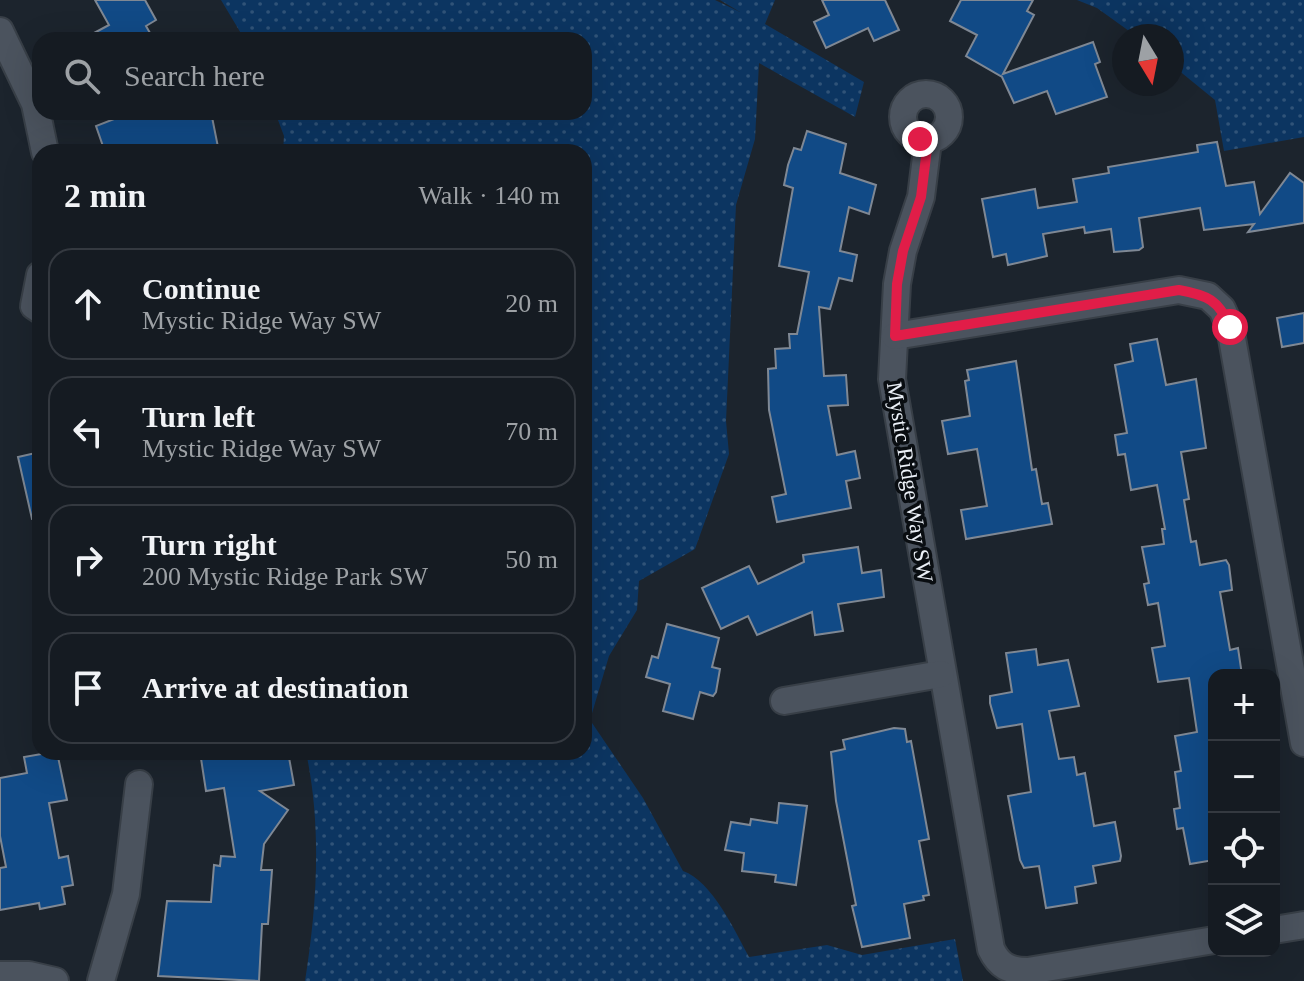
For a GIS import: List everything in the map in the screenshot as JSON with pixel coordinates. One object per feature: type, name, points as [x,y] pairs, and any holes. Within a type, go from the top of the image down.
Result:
[{"type":"street","points":[[0,31],[32,98]]},
{"type":"street","points":[[38,120],[43,144]]},
{"type":"street","name":"Mystic Ridge Way SW","points":[[928,141],[921,197],[903,251],[897,284],[892,379],[991,949],[1002,965],[1012,971],[1028,971],[1208,941]]},
{"type":"street","points":[[895,336],[1179,290],[1208,296],[1222,309],[1239,371],[1304,743]]},
{"type":"street","points":[[784,701],[941,674]]},
{"type":"street","points":[[101,981],[126,894],[139,784]]},
{"type":"street","points":[[1280,929],[1304,925]]},
{"type":"street","points":[[0,975],[29,975],[55,981]]},
{"type":"shaded area","points":[[221,0],[715,0],[740,12],[720,0],[775,0],[765,24],[864,82],[855,117],[759,63],[755,139],[736,205],[726,421],[729,454],[695,549],[639,581],[637,610],[609,656],[592,713],[592,144],[284,144],[278,120],[592,120],[592,32],[240,32]]},
{"type":"shaded area","points":[[1077,0],[1304,0],[1304,137],[1224,151],[1215,100],[1184,75],[1184,24],[1119,24],[1097,8]]},
{"type":"shaded area","points":[[592,723],[643,798],[683,871],[694,876],[713,896],[749,957],[827,945],[862,955],[955,939],[963,981],[305,981],[316,866],[307,760],[592,760]]},
{"type":"building","points":[[95,0],[145,0],[156,20],[146,26],[149,32],[96,32],[109,25]]},
{"type":"building","points":[[822,0],[885,0],[899,30],[874,41],[868,28],[826,48],[814,22],[829,15]]},
{"type":"building","points":[[961,0],[1033,0],[1027,11],[1034,15],[1003,74],[1093,42],[1100,62],[1095,64],[1107,97],[1056,114],[1047,91],[1014,103],[1002,77],[966,56],[977,35],[950,21]]},
{"type":"building","points":[[111,120],[213,120],[217,144],[102,144],[96,126]]},
{"type":"building","points":[[807,131],[846,144],[840,173],[876,185],[869,214],[849,207],[840,251],[857,255],[852,281],[839,278],[830,309],[819,307],[824,376],[846,375],[848,405],[828,406],[837,455],[855,451],[860,478],[846,481],[851,508],[777,522],[772,497],[786,494],[769,410],[768,369],[776,368],[775,349],[790,348],[789,334],[797,334],[809,272],[779,266],[793,188],[784,185],[788,165],[794,148],[801,150]]},
{"type":"building","points":[[1217,142],[1226,186],[1254,182],[1260,214],[1290,173],[1304,183],[1304,223],[1248,232],[1254,224],[1204,230],[1200,208],[1139,218],[1143,247],[1139,250],[1114,252],[1111,229],[1085,233],[1084,227],[1043,234],[1047,256],[1008,265],[1006,254],[993,257],[982,199],[1035,189],[1038,208],[1077,202],[1073,179],[1109,173],[1108,167],[1198,152],[1197,145]]},
{"type":"building","points":[[1304,313],[1304,343],[1282,347],[1277,318]]},
{"type":"building","points":[[1157,339],[1166,385],[1196,379],[1206,448],[1181,452],[1189,499],[1184,500],[1191,542],[1196,541],[1200,565],[1226,560],[1232,590],[1220,592],[1230,650],[1238,648],[1241,669],[1208,669],[1208,861],[1190,864],[1183,828],[1177,829],[1174,809],[1180,808],[1175,772],[1181,771],[1175,736],[1197,732],[1189,678],[1158,682],[1152,648],[1165,646],[1158,603],[1148,605],[1144,584],[1149,583],[1142,547],[1164,544],[1162,529],[1165,529],[1157,485],[1131,490],[1125,454],[1118,455],[1115,435],[1127,433],[1115,365],[1133,361],[1130,344]]},
{"type":"building","points":[[1016,361],[1032,470],[1036,469],[1042,504],[1048,503],[1052,524],[966,539],[961,510],[987,506],[977,449],[948,454],[942,421],[970,416],[965,381],[969,380],[967,370]]},
{"type":"building","points":[[32,454],[32,519],[18,457]]},
{"type":"building","points":[[858,547],[862,573],[881,570],[884,597],[838,604],[843,631],[815,635],[812,612],[757,635],[748,616],[721,629],[702,588],[749,566],[758,584],[804,562],[803,555]]},
{"type":"building","points":[[667,624],[719,638],[712,667],[720,669],[716,692],[713,696],[700,692],[693,719],[663,711],[670,684],[646,677],[652,656],[658,658]]},
{"type":"building","points":[[1036,649],[1038,665],[1068,660],[1079,706],[1049,711],[1059,759],[1074,757],[1077,775],[1085,773],[1094,826],[1115,822],[1121,856],[1120,861],[1093,866],[1096,883],[1075,887],[1077,903],[1046,908],[1039,866],[1024,868],[1020,860],[1008,796],[1031,792],[1022,724],[997,728],[990,703],[990,696],[1012,692],[1006,653]]},
{"type":"building","points":[[894,728],[905,729],[907,742],[911,741],[929,839],[919,841],[929,895],[923,896],[924,900],[904,904],[910,938],[862,947],[852,906],[856,905],[836,801],[831,752],[845,749],[843,740]]},
{"type":"building","points":[[24,757],[59,760],[67,800],[49,803],[59,858],[68,856],[73,885],[62,887],[65,904],[40,909],[39,903],[0,910],[0,868],[6,867],[0,836],[0,778],[27,773]]},
{"type":"building","points":[[201,760],[289,760],[294,785],[260,791],[288,810],[264,844],[261,870],[272,870],[268,924],[262,924],[259,981],[158,976],[167,901],[211,902],[214,865],[220,866],[221,856],[235,857],[224,788],[206,791]]},
{"type":"building","points":[[779,803],[807,806],[796,885],[775,882],[776,875],[742,871],[744,853],[725,850],[731,822],[750,825],[751,819],[777,823]]},
{"type":"route","points":[[920,139],[928,141],[924,177],[921,197],[903,251],[897,284],[895,336],[1179,290],[1208,296],[1222,309],[1230,327]]}]
